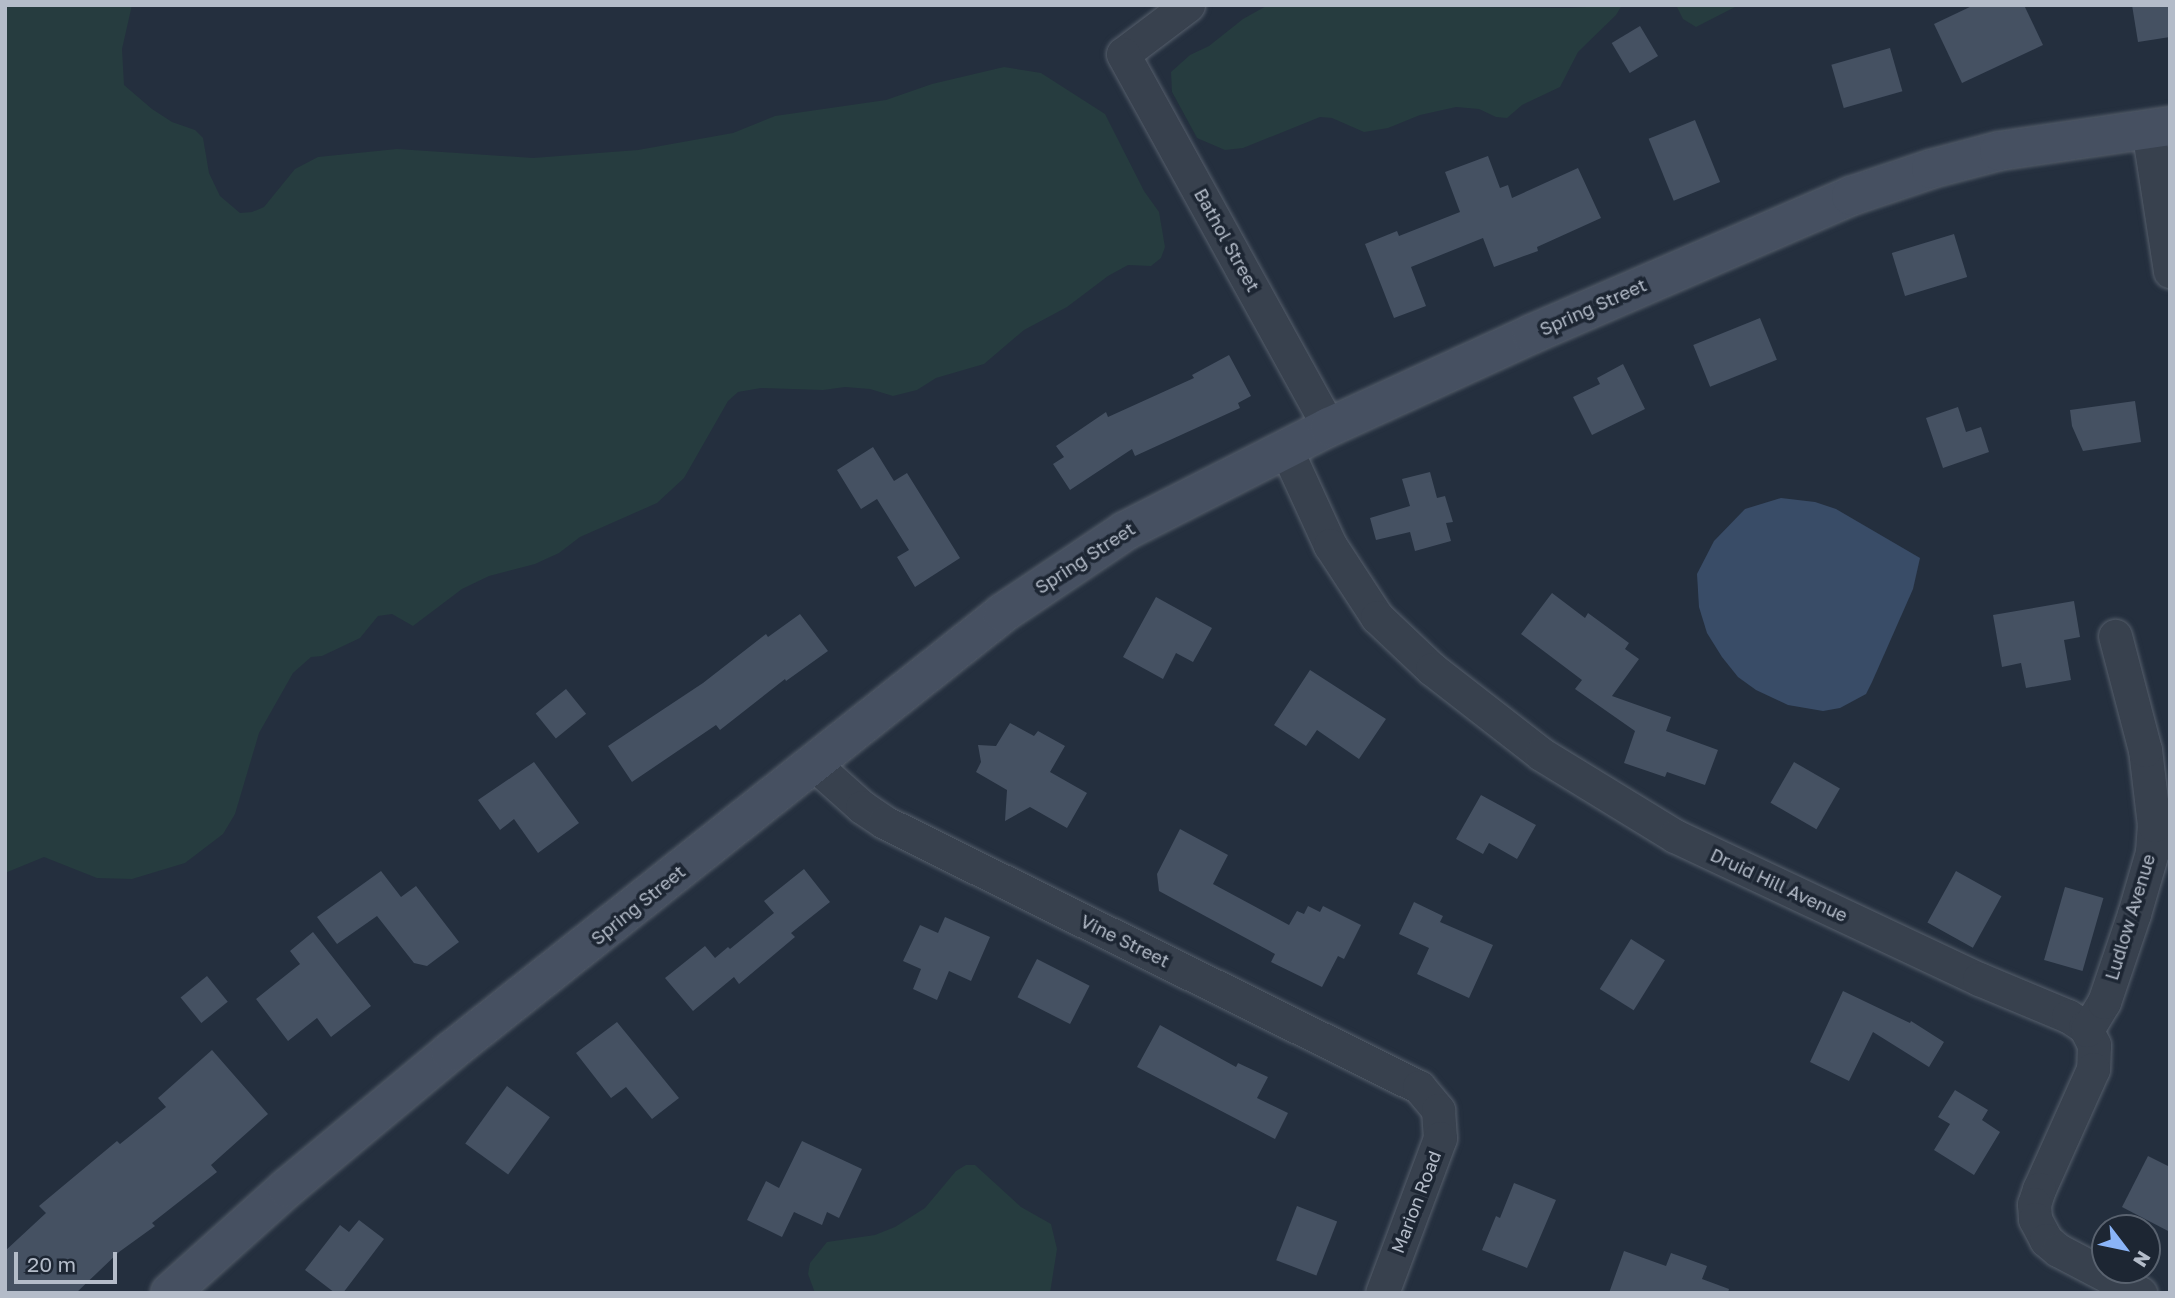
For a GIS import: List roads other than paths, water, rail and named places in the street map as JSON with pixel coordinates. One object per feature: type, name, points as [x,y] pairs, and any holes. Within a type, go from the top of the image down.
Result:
[{"type":"street","name":"Bathol Street","points":[[1188,5],[1123,54],[1329,427]]},
{"type":"street","name":"Spring Street","points":[[170,1293],[379,1110],[1043,584],[1172,505],[1329,427],[1532,334],[1851,196],[1931,169],[1999,151],[2159,128]]},
{"type":"street","points":[[2159,128],[2170,271]]},
{"type":"street","name":"Druid Hill Avenue","points":[[1286,449],[1330,545],[1377,617],[1441,676],[1541,754],[1618,804],[1688,842],[1979,979],[2068,1016],[2087,1030]]},
{"type":"street","name":"Ludlow Avenue","points":[[2087,1030],[2104,1002],[2134,914],[2152,852],[2154,825],[2145,750],[2115,636]]},
{"type":"street","name":"Vine Street","points":[[815,765],[862,807],[884,822],[1410,1081],[1427,1095],[1437,1110]]},
{"type":"street","points":[[2087,1030],[2094,1045],[2093,1069],[2039,1189],[2034,1204],[2035,1219],[2046,1240],[2058,1250],[2140,1293]]},
{"type":"street","name":"Marion Road","points":[[1384,1292],[1437,1149],[1440,1130],[1437,1110]]},
{"type":"water","points":[[1781,498],[1815,502],[1836,509],[1920,558],[1913,589],[1866,694],[1840,708],[1823,711],[1788,705],[1756,690],[1738,677],[1722,657],[1707,633],[1699,607],[1697,574],[1714,541],[1745,509]]}]
